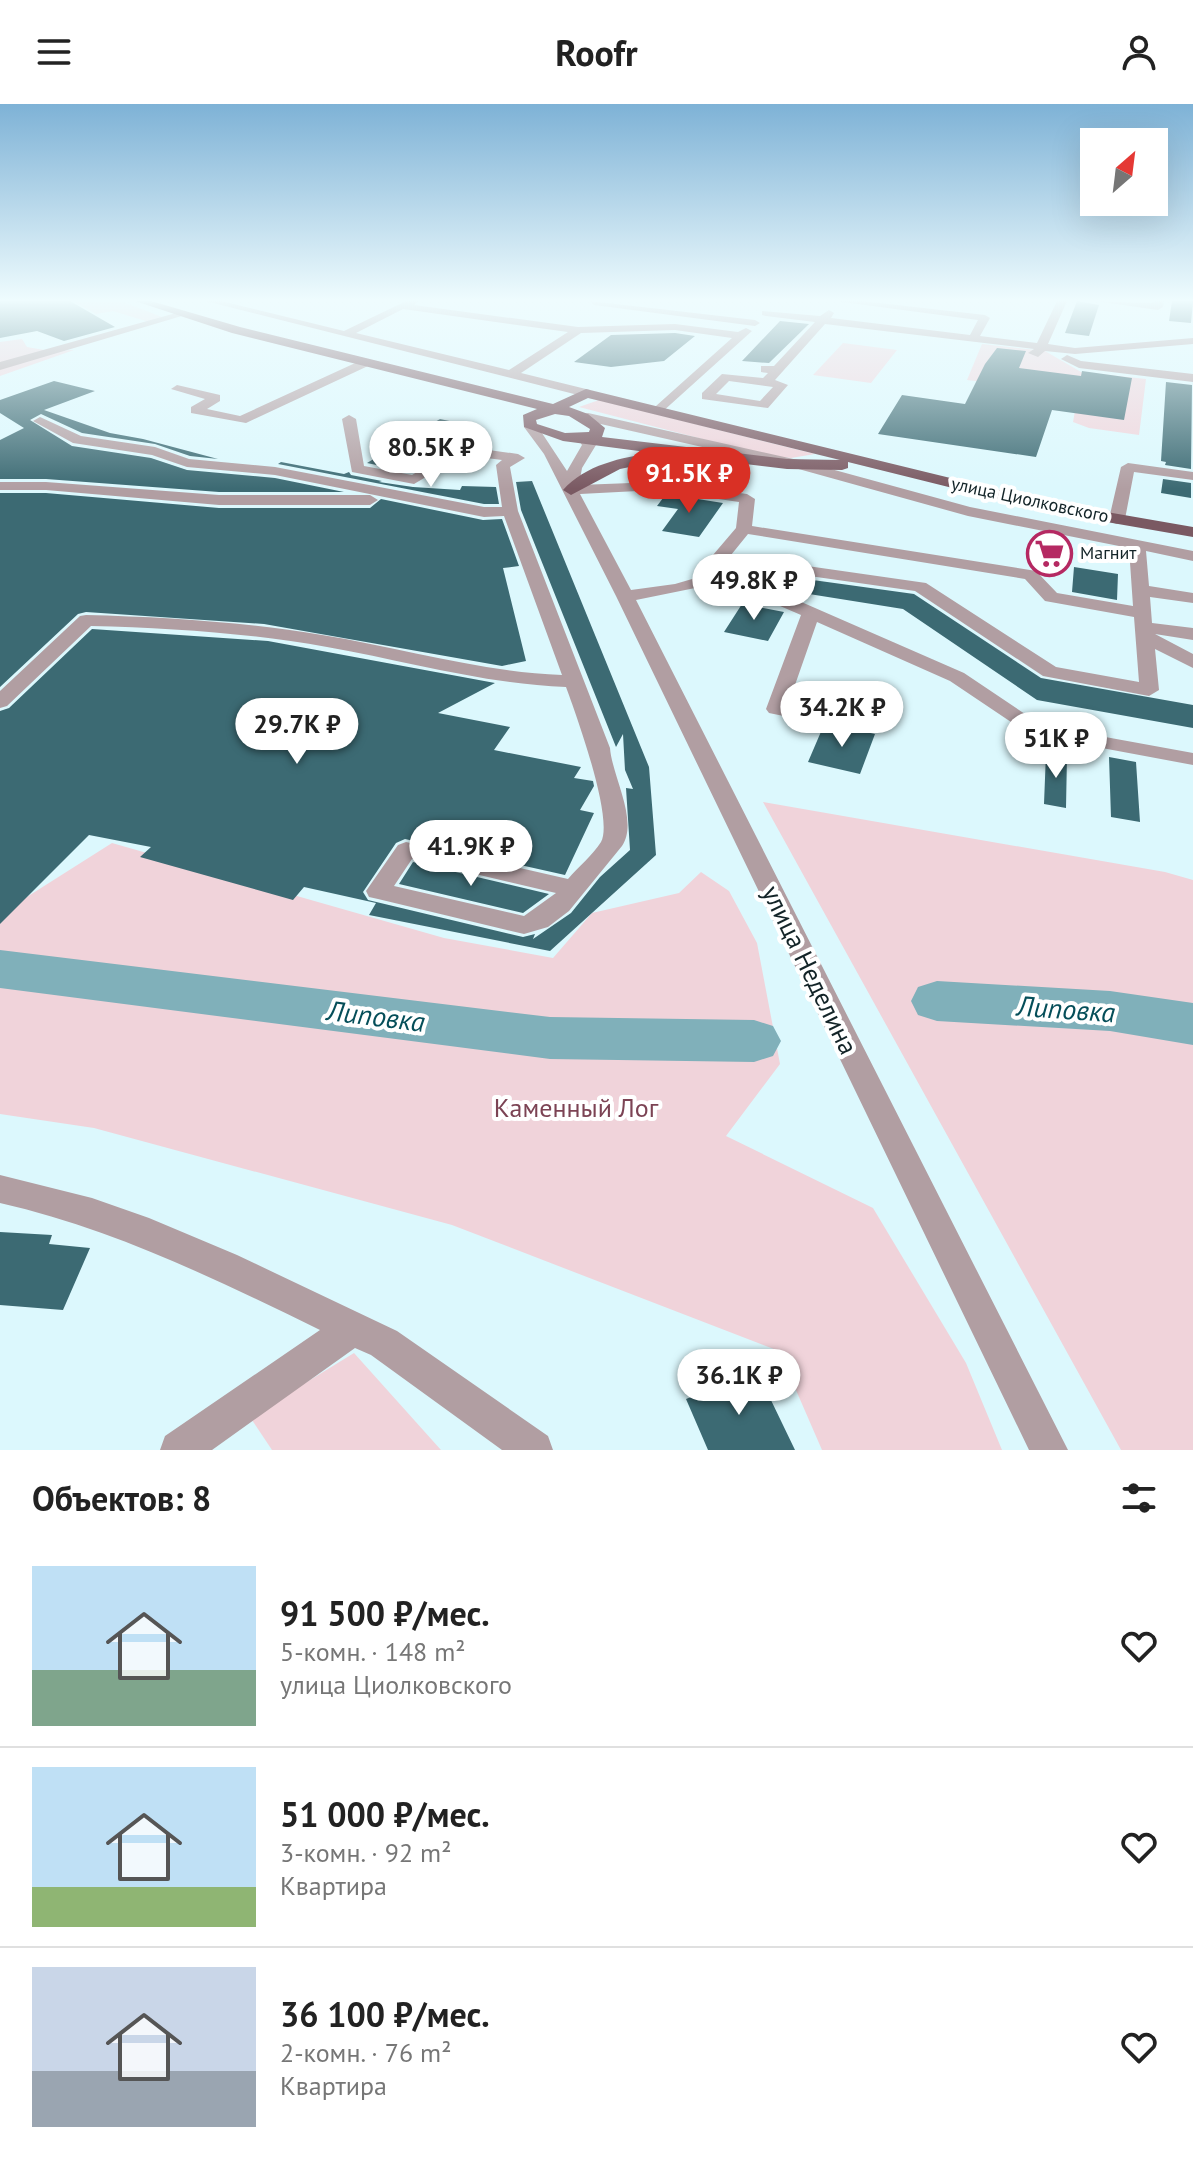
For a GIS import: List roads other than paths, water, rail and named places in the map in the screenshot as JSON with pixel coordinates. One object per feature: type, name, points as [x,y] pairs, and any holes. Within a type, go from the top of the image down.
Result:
[{"type":"main road","points":[[367,364],[588,417],[598,428],[596,435],[584,438]]},
{"type":"main road","points":[[413,375],[489,400],[529,425],[532,414],[555,409],[586,393]]},
{"type":"main road","name":"улица Циолковского","points":[[586,393],[1049,507],[1193,532]]},
{"type":"main road","name":"улица Циолковского","points":[[529,425],[563,437],[798,464],[868,462]]},
{"type":"main road","points":[[571,490],[586,477],[616,464],[702,452]]},
{"type":"street","points":[[177,389],[216,398],[196,410],[241,420],[362,364]]},
{"type":"street","points":[[464,364],[586,393]]},
{"type":"street","points":[[510,375],[527,364]]},
{"type":"street","points":[[661,409],[711,364]]},
{"type":"street","points":[[728,364],[777,370]]},
{"type":"street","points":[[766,382],[783,364]]},
{"type":"street","points":[[1079,364],[1193,378]]},
{"type":"street","points":[[726,377],[766,382],[782,385],[763,405],[706,396],[726,377]]},
{"type":"street","points":[[588,417],[798,464],[968,511],[1193,556]]},
{"type":"street","points":[[349,419],[357,469],[414,480],[460,450],[518,458]]},
{"type":"street","points":[[40,421],[78,440],[155,451],[187,463],[275,471],[484,512],[510,511]]},
{"type":"street","name":"улица Неделина","points":[[529,425],[551,453],[625,596],[1049,1450]]},
{"type":"street","points":[[584,438],[589,445],[575,468],[571,490],[657,486],[747,499],[744,529],[699,582]]},
{"type":"street","points":[[551,453],[518,458],[503,465],[510,511],[599,748],[600,764],[615,808],[614,841],[574,889],[560,905],[539,921],[524,925],[378,891],[406,850],[574,889]]},
{"type":"street","points":[[1117,519],[1128,467],[1193,476]]},
{"type":"street","points":[[0,486],[46,486],[219,500],[428,501]]},
{"type":"street","points":[[744,529],[1030,575],[1051,597],[1144,625],[1193,634]]},
{"type":"street","points":[[720,558],[920,587],[1050,672],[1149,690],[1137,547]]},
{"type":"street","points":[[625,596],[677,589],[699,582],[761,591],[957,677],[1018,718],[1050,733],[1193,759]]},
{"type":"street","points":[[1141,590],[1193,598]]},
{"type":"street","points":[[810,615],[776,709],[842,722]]},
{"type":"street","points":[[0,702],[86,620],[184,623],[245,630],[352,645],[529,681],[572,681]]},
{"type":"street","points":[[1144,625],[1193,662]]},
{"type":"street","points":[[0,1189],[29,1194],[157,1236],[384,1343],[534,1450]]},
{"type":"street","points":[[179,1450],[353,1328]]},
{"type":"waterway","name":"Липовка","points":[[0,969],[550,1038],[754,1041]]},
{"type":"waterway","name":"Липовка","points":[[937,1001],[1110,1011],[1193,1024]]},
{"type":"place","name":"Магнит","points":[[1049,553]]},
{"type":"park label","name":"Каменный Лог","points":[[576,1108]]}]
